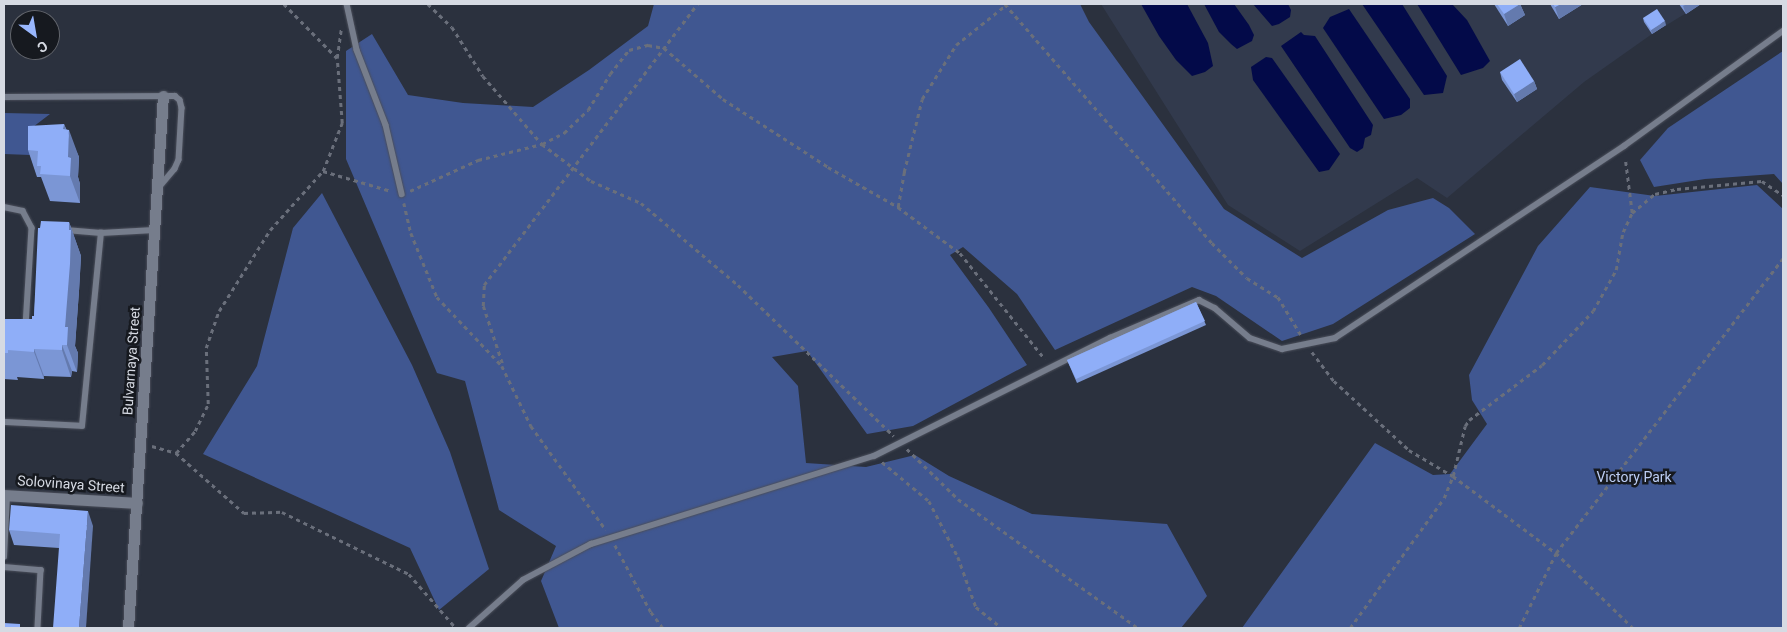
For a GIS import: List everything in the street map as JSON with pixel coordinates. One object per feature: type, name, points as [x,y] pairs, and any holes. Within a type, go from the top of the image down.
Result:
[{"type":"street","name":"Bulvarnaya Street","points":[[128,628],[163,96]]},
{"type":"street","name":"Solovinaya Street","points":[[6,495],[136,503]]},
{"type":"lane","points":[[347,4],[357,50],[386,125],[402,194]]},
{"type":"lane","points":[[469,628],[523,580],[591,544],[874,456],[1051,366],[1198,300],[1215,308],[1250,338],[1282,349],[1335,338],[1624,146],[1783,31]]},
{"type":"lane","points":[[4,97],[175,96],[180,100],[182,108],[179,160],[158,189]]},
{"type":"lane","points":[[4,207],[23,212],[32,228],[26,334]]},
{"type":"lane","points":[[32,228],[42,228]]},
{"type":"lane","points":[[61,230],[101,233],[154,230]]},
{"type":"lane","points":[[4,422],[82,426],[101,233]]},
{"type":"lane","points":[[4,557],[6,495]]},
{"type":"lane","points":[[4,567],[41,570],[38,628]]},
{"type":"path","points":[[284,4],[337,58]]},
{"type":"path","points":[[428,4],[452,27],[483,76],[542,144],[591,181],[642,203],[738,285],[958,499],[1138,628]]},
{"type":"path","points":[[663,628],[651,612],[611,537],[531,426],[502,366],[483,306],[484,285],[697,4]]},
{"type":"path","points":[[898,206],[904,172],[922,100],[956,45],[1006,4],[1212,243],[1248,278],[1278,297],[1307,344],[1334,381],[1410,450],[1453,476],[1556,553],[1633,628]]},
{"type":"path","points":[[176,453],[195,431],[208,404],[206,348],[219,311],[270,230],[323,171],[342,123],[337,58],[342,22]]},
{"type":"path","points":[[323,171],[402,194],[478,160],[542,144],[564,133],[588,110],[610,74],[629,50],[648,45],[664,48],[723,99],[828,167],[898,206],[960,253],[1051,366]]},
{"type":"path","points":[[1624,146],[1632,212]]},
{"type":"path","points":[[1350,628],[1444,498],[1453,476],[1465,426],[1469,420],[1542,365],[1593,311],[1616,270],[1623,232],[1632,212],[1655,194],[1677,189],[1762,181],[1783,195]]},
{"type":"path","points":[[402,194],[411,233],[437,297],[502,366]]},
{"type":"path","points":[[1519,628],[1556,553],[1783,258]]},
{"type":"path","points":[[140,443],[176,453],[244,513],[282,512],[409,574],[456,628]]},
{"type":"path","points":[[874,456],[929,501],[958,557],[976,608],[1002,628]]},
{"type":"shaded area","points":[[1101,4],[1701,4],[1652,34],[1584,82],[1447,198],[1417,178],[1300,251],[1228,205]]},
{"type":"shaded area","points":[[1141,4],[1187,4],[1208,43],[1213,66],[1205,72],[1192,76],[1176,60],[1159,36]]},
{"type":"shaded area","points":[[1204,4],[1234,4],[1254,35],[1252,41],[1237,49],[1219,32]]},
{"type":"shaded area","points":[[1253,4],[1288,4],[1291,10],[1290,17],[1272,26]]},
{"type":"shaded area","points":[[1362,4],[1402,4],[1447,76],[1443,93],[1424,95]]},
{"type":"shaded area","points":[[1417,4],[1452,4],[1467,20],[1490,61],[1483,68],[1461,75]]},
{"type":"shaded area","points":[[1349,9],[1410,99],[1410,108],[1401,115],[1384,119],[1323,28],[1330,17]]},
{"type":"shaded area","points":[[1301,32],[1304,35],[1315,36],[1373,125],[1371,135],[1365,138],[1363,148],[1357,152],[1350,148],[1281,46]]},
{"type":"shaded area","points":[[1266,57],[1272,58],[1340,154],[1329,170],[1319,172],[1253,80],[1251,67]]},
{"type":"green space","points":[[654,4],[1080,4],[1089,22],[1224,209],[1302,258],[1388,210],[1433,198],[1449,208],[1475,234],[1333,324],[1282,341],[1216,296],[1192,287],[1055,350],[1017,294],[963,247],[950,255],[989,308],[1027,365],[913,426],[867,434],[807,351],[772,357],[798,386],[806,463],[866,467],[915,455],[949,476],[1032,514],[1167,524],[1207,596],[1181,628],[559,628],[541,581],[556,546],[499,510],[465,381],[437,373],[346,159],[346,51],[372,34],[408,95],[463,103],[533,107],[589,70],[648,26]]},
{"type":"green space","points":[[1783,51],[1783,184],[1774,174],[1705,179],[1654,187],[1640,160],[1668,128]]},
{"type":"green space","points":[[4,113],[50,114],[33,127],[30,155],[4,154]]},
{"type":"green space","name":"Victory Park","points":[[1757,185],[1783,209],[1783,628],[1242,628],[1375,443],[1433,475],[1450,474],[1487,424],[1472,400],[1469,375],[1538,246],[1590,187],[1655,196]]},
{"type":"green space","points":[[322,193],[412,365],[450,452],[489,569],[439,610],[410,548],[203,454],[257,366],[293,228]]},
{"type":"building","points":[[1497,4],[1520,4],[1504,14]]},
{"type":"building","points":[[1657,9],[1665,21],[1651,30],[1643,18]]},
{"type":"building","points":[[1520,59],[1534,81],[1514,94],[1500,72]]},
{"type":"building","points":[[64,124],[63,129],[69,130],[68,157],[71,158],[70,176],[40,174],[41,166],[37,166],[38,151],[28,150],[28,126]]},
{"type":"building","points":[[41,221],[69,222],[69,230],[71,230],[65,327],[68,327],[67,345],[62,345],[62,350],[34,349],[34,352],[8,350],[8,353],[4,353],[4,319],[32,319],[32,316],[34,316],[38,228],[40,228]]},
{"type":"building","points":[[1196,302],[1205,321],[1076,379],[1067,360]]},
{"type":"building","points":[[11,505],[88,511],[79,628],[53,628],[60,534],[9,530]]},
{"type":"building","points":[[4,623],[20,624],[20,628],[4,628]]}]
